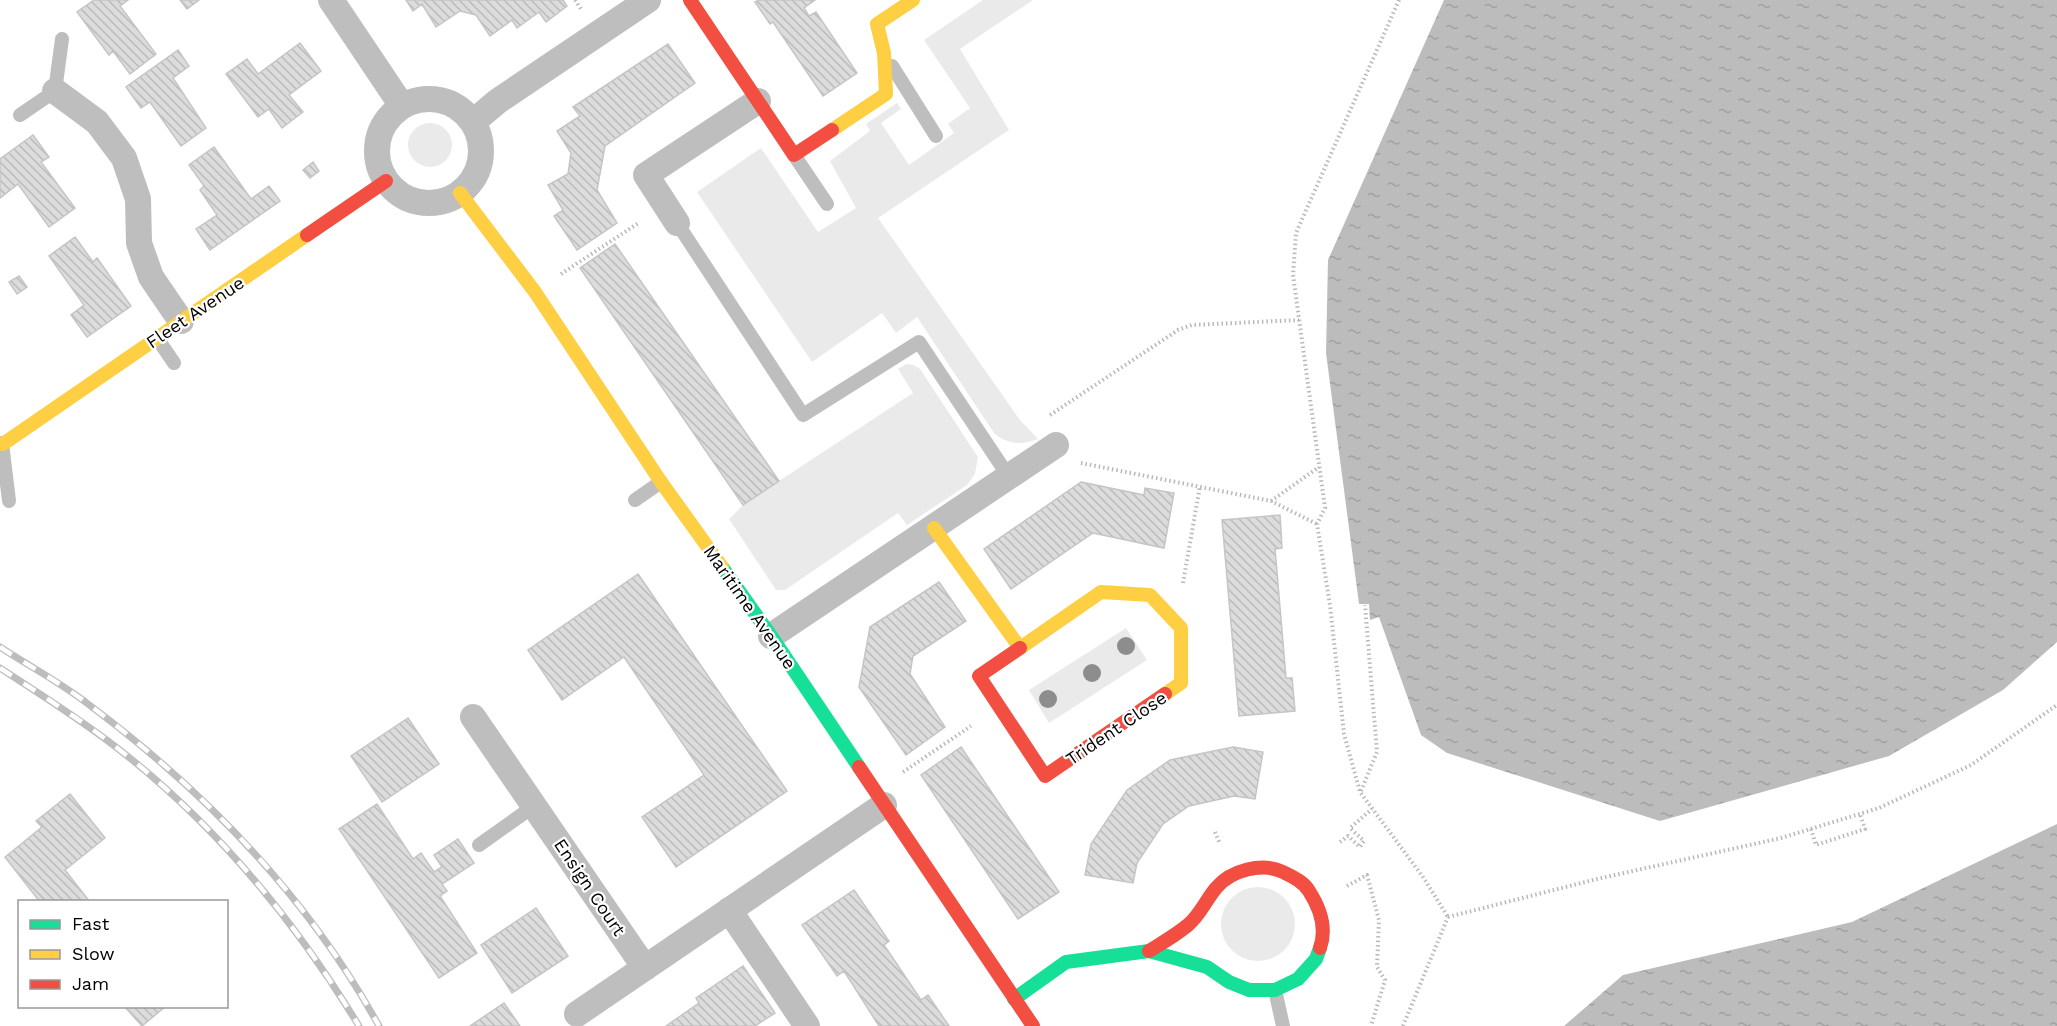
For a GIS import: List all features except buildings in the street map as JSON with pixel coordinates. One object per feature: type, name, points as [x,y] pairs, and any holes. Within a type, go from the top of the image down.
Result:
[{"type":"street","points":[[332,0],[402,106]]},
{"type":"street","points":[[473,122],[508,95],[648,0]]},
{"type":"street","points":[[690,0],[794,155],[886,94],[884,53],[877,24],[913,0]]},
{"type":"street","points":[[55,91],[97,122],[124,158],[138,199],[139,243],[151,277],[181,321]]},
{"type":"street","points":[[433,98],[449,102],[463,110],[473,122],[480,137],[482,153],[471,182],[460,193],[445,200],[429,203],[412,201],[398,193],[386,181],[379,165],[378,140],[389,117],[402,106],[417,100],[433,98]]},
{"type":"street","points":[[672,214],[646,175],[758,101]]},
{"type":"street","name":"Fleet Avenue","points":[[2,443],[386,181]]},
{"type":"street","name":"Maritime Avenue","points":[[460,193],[535,292],[661,482],[771,636],[1033,1026]]},
{"type":"street","points":[[771,636],[1053,447]]},
{"type":"street","points":[[934,528],[1020,648]]},
{"type":"street","name":"Trident Close","points":[[1101,592],[1150,595],[1181,628],[1181,683],[1045,776],[979,676],[1020,648],[1101,592]]},
{"type":"street","name":"Ensign Court","points":[[473,717],[645,968]]},
{"type":"street","points":[[577,1014],[884,805]]},
{"type":"street","points":[[1014,999],[1066,962],[1149,951],[1207,967],[1229,982],[1249,990],[1275,990],[1298,979],[1316,959],[1323,939],[1323,926],[1318,905],[1307,887],[1276,869],[1254,868],[1232,875],[1216,888],[1204,907],[1188,925],[1149,951]]},
{"type":"street","points":[[729,910],[807,1026]]},
{"type":"lane","points":[[20,115],[55,91],[62,39]]},
{"type":"lane","points":[[884,53],[936,135]]},
{"type":"lane","points":[[794,155],[827,204]]},
{"type":"lane","points":[[672,214],[803,415],[919,342],[1009,477]]},
{"type":"lane","points":[[157,338],[174,363]]},
{"type":"lane","points":[[2,443],[9,501]]},
{"type":"lane","points":[[635,500],[661,482]]},
{"type":"lane","points":[[478,845],[534,806]]},
{"type":"lane","points":[[1275,990],[1283,1026]]},
{"type":"path","points":[[1399,0],[1296,233],[1293,275],[1325,508],[1317,524],[1330,605],[1344,734],[1360,792],[1448,917]]},
{"type":"path","points":[[558,276],[672,214]]},
{"type":"path","points":[[1299,320],[1192,325],[1178,330],[1035,425],[1053,447],[1072,461],[1271,501],[1317,524]]},
{"type":"path","points":[[1271,501],[1320,466]]},
{"type":"path","points":[[1166,612],[1181,593],[1200,486]]},
{"type":"path","points":[[1360,792],[1377,752],[1365,605]]},
{"type":"path","points":[[1448,917],[1597,879],[1781,838],[1879,808],[1971,765],[2057,705]]},
{"type":"path","points":[[896,777],[999,707]]},
{"type":"path","points":[[1340,842],[1348,836],[1360,847],[1364,841],[1350,828],[1372,808]]},
{"type":"path","points":[[1811,829],[1816,845],[1865,829],[1860,814]]},
{"type":"path","points":[[1318,905],[1367,875],[1379,920],[1377,967],[1385,980],[1371,1026]]},
{"type":"path","points":[[1403,1026],[1448,917]]},
{"type":"shaded area","points":[[983,0],[1033,0],[960,49],[1009,130],[878,218],[1020,420],[1038,439],[1020,443],[1004,440],[994,433],[917,317],[896,333],[882,313],[812,362],[697,192],[761,148],[818,232],[856,208],[830,161],[870,131],[866,124],[897,103],[901,109],[881,123],[909,165],[954,133],[948,124],[970,108],[924,40]]},
{"type":"shaded area","points":[[430,123],[446,129],[452,145],[446,161],[430,167],[414,161],[408,145],[414,129]]},
{"type":"shaded area","points":[[906,364],[920,369],[978,457],[975,474],[967,485],[907,525],[898,513],[785,590],[776,590],[729,519],[743,505],[913,393],[898,369]]},
{"type":"shaded area","points":[[1126,628],[1147,660],[1049,723],[1029,690]]},
{"type":"shaded area","points":[[1258,887],[1272,890],[1284,898],[1292,910],[1295,924],[1292,938],[1284,950],[1272,958],[1258,961],[1244,958],[1232,950],[1224,938],[1221,924],[1224,910],[1232,898],[1244,890]]},
{"type":"water","points":[[1444,0],[2057,0],[2057,642],[2003,690],[1889,756],[1660,821],[1447,753],[1421,735],[1379,617],[1370,620],[1369,604],[1359,604],[1326,353],[1328,260]]},
{"type":"water","points":[[2057,824],[2057,1026],[1564,1026],[1623,975],[1852,922]]},
{"type":"railway","points":[[0,647],[88,704],[173,773],[213,811],[287,891],[351,979],[379,1026]]},
{"type":"railway","points":[[0,668],[106,740],[190,811],[222,844],[281,913],[359,1026]]},
{"type":"traffic: fast","points":[[722,567],[859,767]]},
{"type":"traffic: fast","points":[[1014,999],[1066,962],[1149,951],[1207,967],[1229,982],[1249,990],[1275,990],[1298,979],[1316,959],[1320,948]]},
{"type":"traffic: slow","points":[[832,130],[886,94],[884,53],[877,24],[913,0]]},
{"type":"traffic: slow","points":[[460,193],[535,292],[661,482],[722,567]]},
{"type":"traffic: slow","points":[[3,444],[307,235]]},
{"type":"traffic: slow","points":[[934,528],[1020,648],[1101,592],[1150,595],[1181,628],[1181,683],[1165,694]]},
{"type":"traffic: jam","points":[[690,0],[794,155],[832,130]]},
{"type":"traffic: jam","points":[[307,235],[386,181]]},
{"type":"traffic: jam","points":[[1020,648],[979,676],[1045,776],[1165,694]]},
{"type":"traffic: jam","points":[[859,767],[1033,1026]]},
{"type":"traffic: jam","points":[[1149,951],[1192,921],[1222,882],[1238,872],[1257,868],[1283,872],[1307,888],[1321,918],[1323,933],[1320,948]]}]
